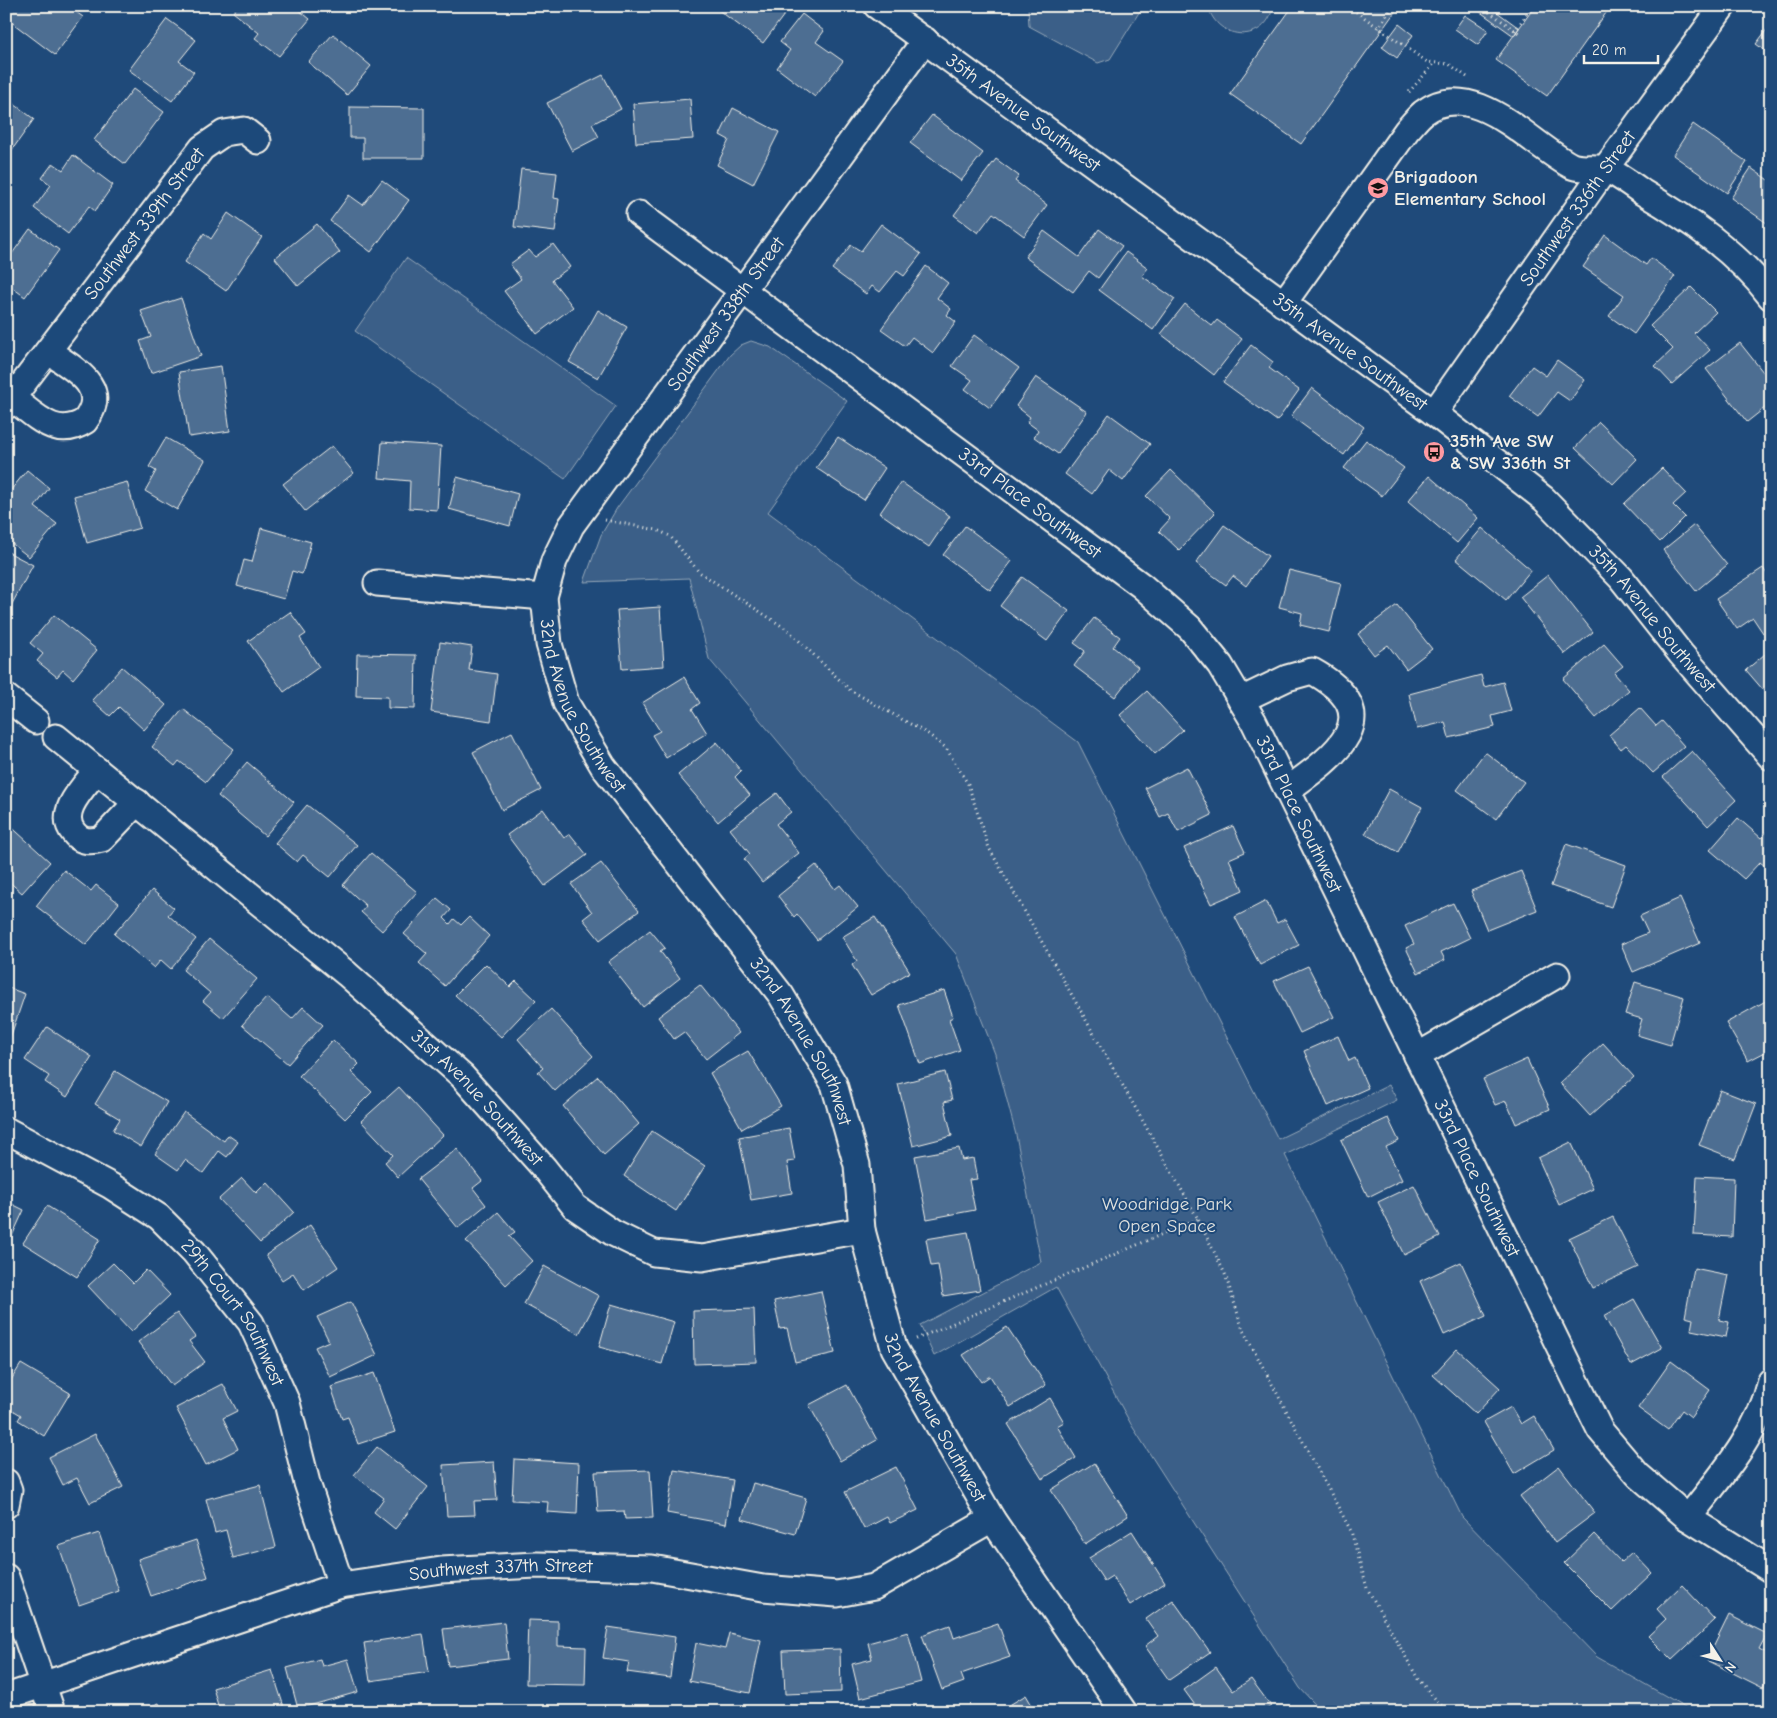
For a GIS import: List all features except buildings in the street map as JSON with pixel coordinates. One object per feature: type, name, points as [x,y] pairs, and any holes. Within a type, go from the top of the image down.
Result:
[{"type":"street","name":"35th Avenue Southwest","points":[[877,6],[1434,413],[1544,499],[1621,578],[1681,654],[1771,757]]},
{"type":"street","name":"Southwest 336th Street","points":[[1434,413],[1605,169],[1723,6]]},
{"type":"street","name":"Southwest 338th Street","points":[[544,597],[554,561],[571,526],[925,40]]},
{"type":"street","points":[[1284,304],[1407,130],[1423,113],[1436,106],[1468,103],[1486,108],[1571,167],[1605,169],[1689,220],[1754,274],[1771,296]]},
{"type":"street","name":"Southwest 339th Street","points":[[48,351],[90,384],[94,393],[91,413],[85,421],[67,429],[56,428],[9,402],[202,148],[224,133],[244,130],[258,141]]},
{"type":"street","name":"33rd Place Southwest","points":[[639,214],[1142,586],[1190,628],[1220,665],[1241,700],[1287,790],[1600,1430],[1638,1475],[1688,1518],[1771,1570]]},
{"type":"street","points":[[377,583],[544,597]]},
{"type":"street","name":"32nd Avenue Southwest","points":[[544,597],[549,644],[566,703],[603,766],[781,996],[834,1084],[857,1165],[862,1230],[894,1348],[992,1519],[1124,1712]]},
{"type":"street","points":[[1241,700],[1287,678],[1312,671],[1329,680],[1343,695],[1352,711],[1351,725],[1342,747],[1322,766],[1287,790]]},
{"type":"street","points":[[6,697],[36,721]]},
{"type":"street","name":"31st Avenue Southwest","points":[[56,737],[347,974],[462,1076],[544,1168],[575,1208],[613,1233],[654,1253],[702,1258],[862,1230]]},
{"type":"street","points":[[98,770],[69,810],[67,819],[75,836],[84,840],[102,840],[137,802]]},
{"type":"street","points":[[1417,1056],[1557,975]]},
{"type":"street","name":"29th Court Southwest","points":[[6,1130],[111,1186],[159,1217],[194,1252],[251,1323],[287,1403],[307,1483],[341,1585]]},
{"type":"street","points":[[1688,1518],[1738,1453],[1766,1402],[1771,1381]]},
{"type":"street","points":[[6,1482],[9,1490],[6,1505]]},
{"type":"street","name":"Southwest 337th Street","points":[[6,1697],[341,1585],[441,1570],[537,1565],[652,1568],[763,1588],[837,1594],[874,1588],[992,1519]]},
{"type":"street","points":[[6,1577],[52,1712]]},
{"type":"path","points":[[1348,6],[1427,62],[1449,64]]},
{"type":"path","points":[[1378,28],[1393,6]]},
{"type":"path","points":[[1481,6],[1520,34]]},
{"type":"path","points":[[1487,11],[1491,6]]},
{"type":"path","points":[[1515,31],[1532,6]]},
{"type":"path","points":[[580,515],[657,530],[670,536],[699,572],[788,630],[850,690],[928,734],[946,748],[968,784],[989,848],[1198,1219],[1225,1274],[1243,1330],[1351,1532],[1367,1588],[1418,1679],[1446,1712]]},
{"type":"path","points":[[894,1348],[1198,1219]]},
{"type":"green space","points":[[1028,6],[1143,6],[1110,59],[1098,63],[1029,26]]},
{"type":"green space","points":[[1208,6],[1273,6],[1269,18],[1262,27],[1242,34],[1231,32],[1221,27],[1213,18]]},
{"type":"green space","points":[[406,258],[616,406],[565,479],[355,331]]},
{"type":"green space","name":"Woodridge Park Open Space","points":[[751,341],[770,347],[847,401],[768,512],[1078,742],[1278,1139],[1389,1085],[1397,1100],[1285,1155],[1462,1517],[1597,1657],[1694,1712],[1322,1712],[1300,1688],[1132,1426],[1056,1287],[934,1356],[920,1325],[1041,1262],[1016,1135],[995,1054],[956,954],[709,659],[689,578],[584,582],[601,535],[617,508],[730,355],[741,345]]},
{"type":"place","name":"Brigadoon Elementary School","points":[[1378,188]]},
{"type":"place","name":"35th Ave SW & SW 336th St","points":[[1434,452]]}]
